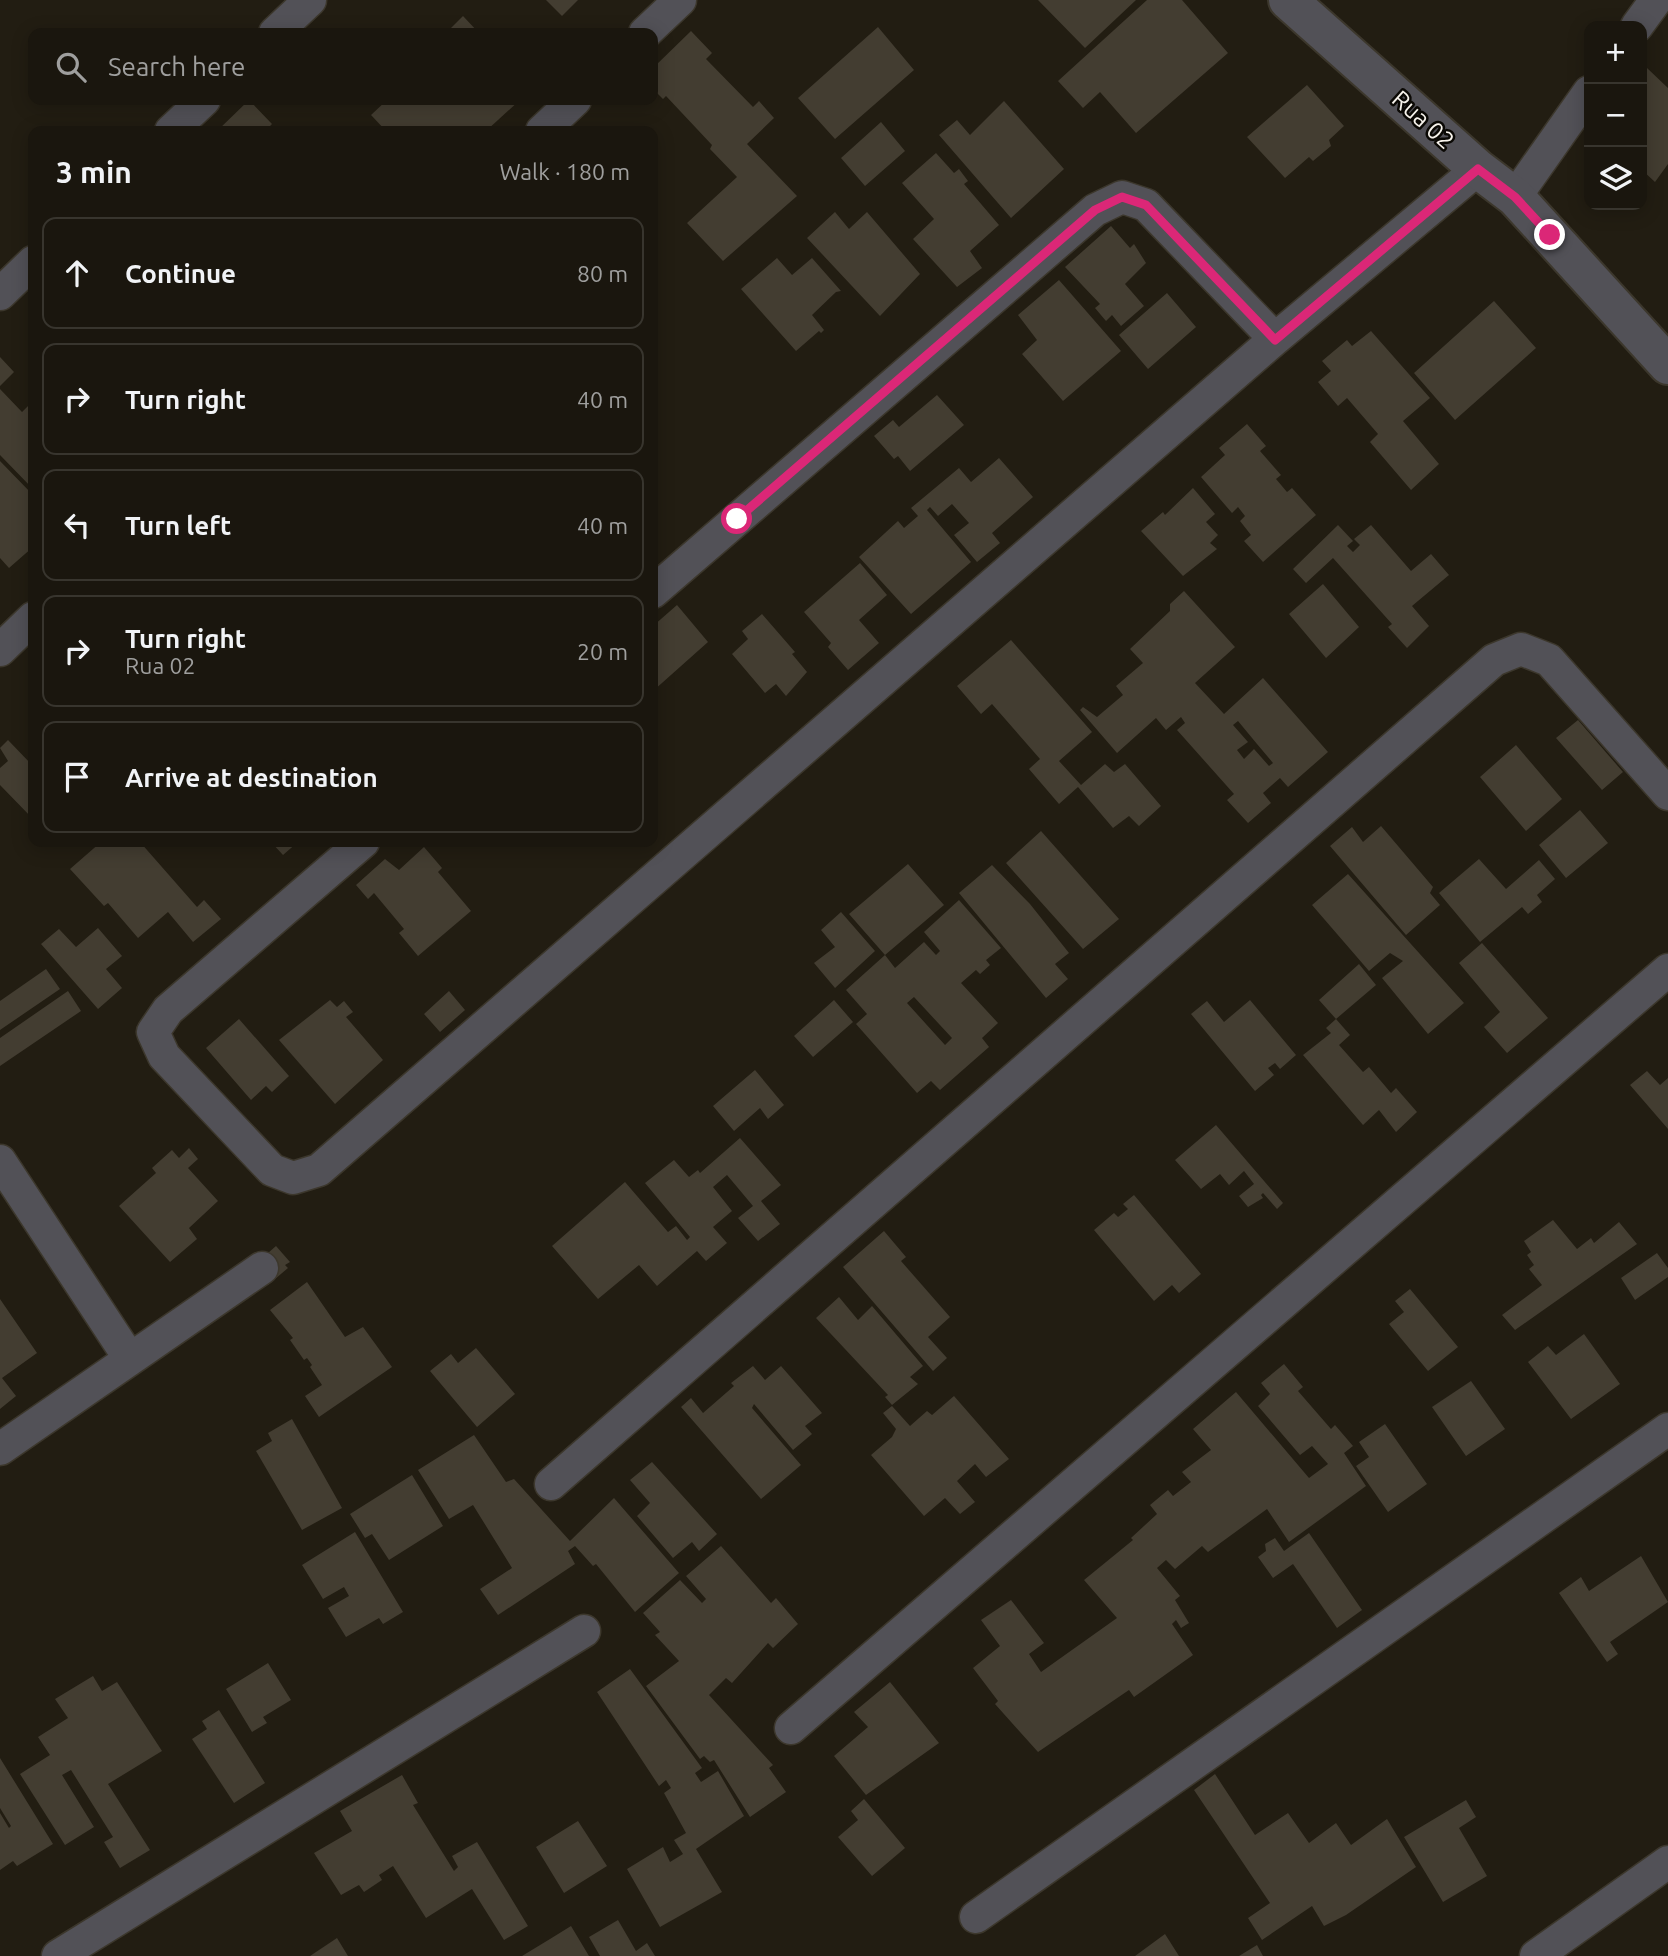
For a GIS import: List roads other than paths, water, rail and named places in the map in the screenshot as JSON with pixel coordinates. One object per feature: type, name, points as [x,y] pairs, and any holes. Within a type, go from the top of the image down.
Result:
[{"type":"street","points":[[280,28],[310,0]]},
{"type":"street","points":[[650,28],[680,0]]},
{"type":"street","name":"Rua 02","points":[[1288,0],[1478,169],[1515,197],[1668,365]]},
{"type":"street","points":[[1641,21],[1656,0]]},
{"type":"street","points":[[1515,197],[1584,99]]},
{"type":"street","points":[[176,126],[199,105]]},
{"type":"street","points":[[547,126],[570,105]]},
{"type":"street","points":[[357,847],[167,1010],[153,1032],[164,1056],[272,1170],[293,1178],[319,1170],[1275,340],[1478,169]]},
{"type":"street","points":[[658,588],[1095,210],[1122,197],[1146,205],[1275,340]]},
{"type":"street","points":[[0,294],[28,267]]},
{"type":"street","points":[[0,650],[28,623]]},
{"type":"street","points":[[551,1484],[1494,660],[1521,649],[1549,660],[1663,778]]},
{"type":"street","points":[[791,1728],[1668,970]]},
{"type":"street","points":[[0,1161],[130,1359]]},
{"type":"street","points":[[0,1449],[262,1268]]},
{"type":"street","points":[[976,1917],[1668,1430]]},
{"type":"street","points":[[58,1956],[584,1631]]},
{"type":"street","points":[[1536,1956],[1668,1862]]}]
